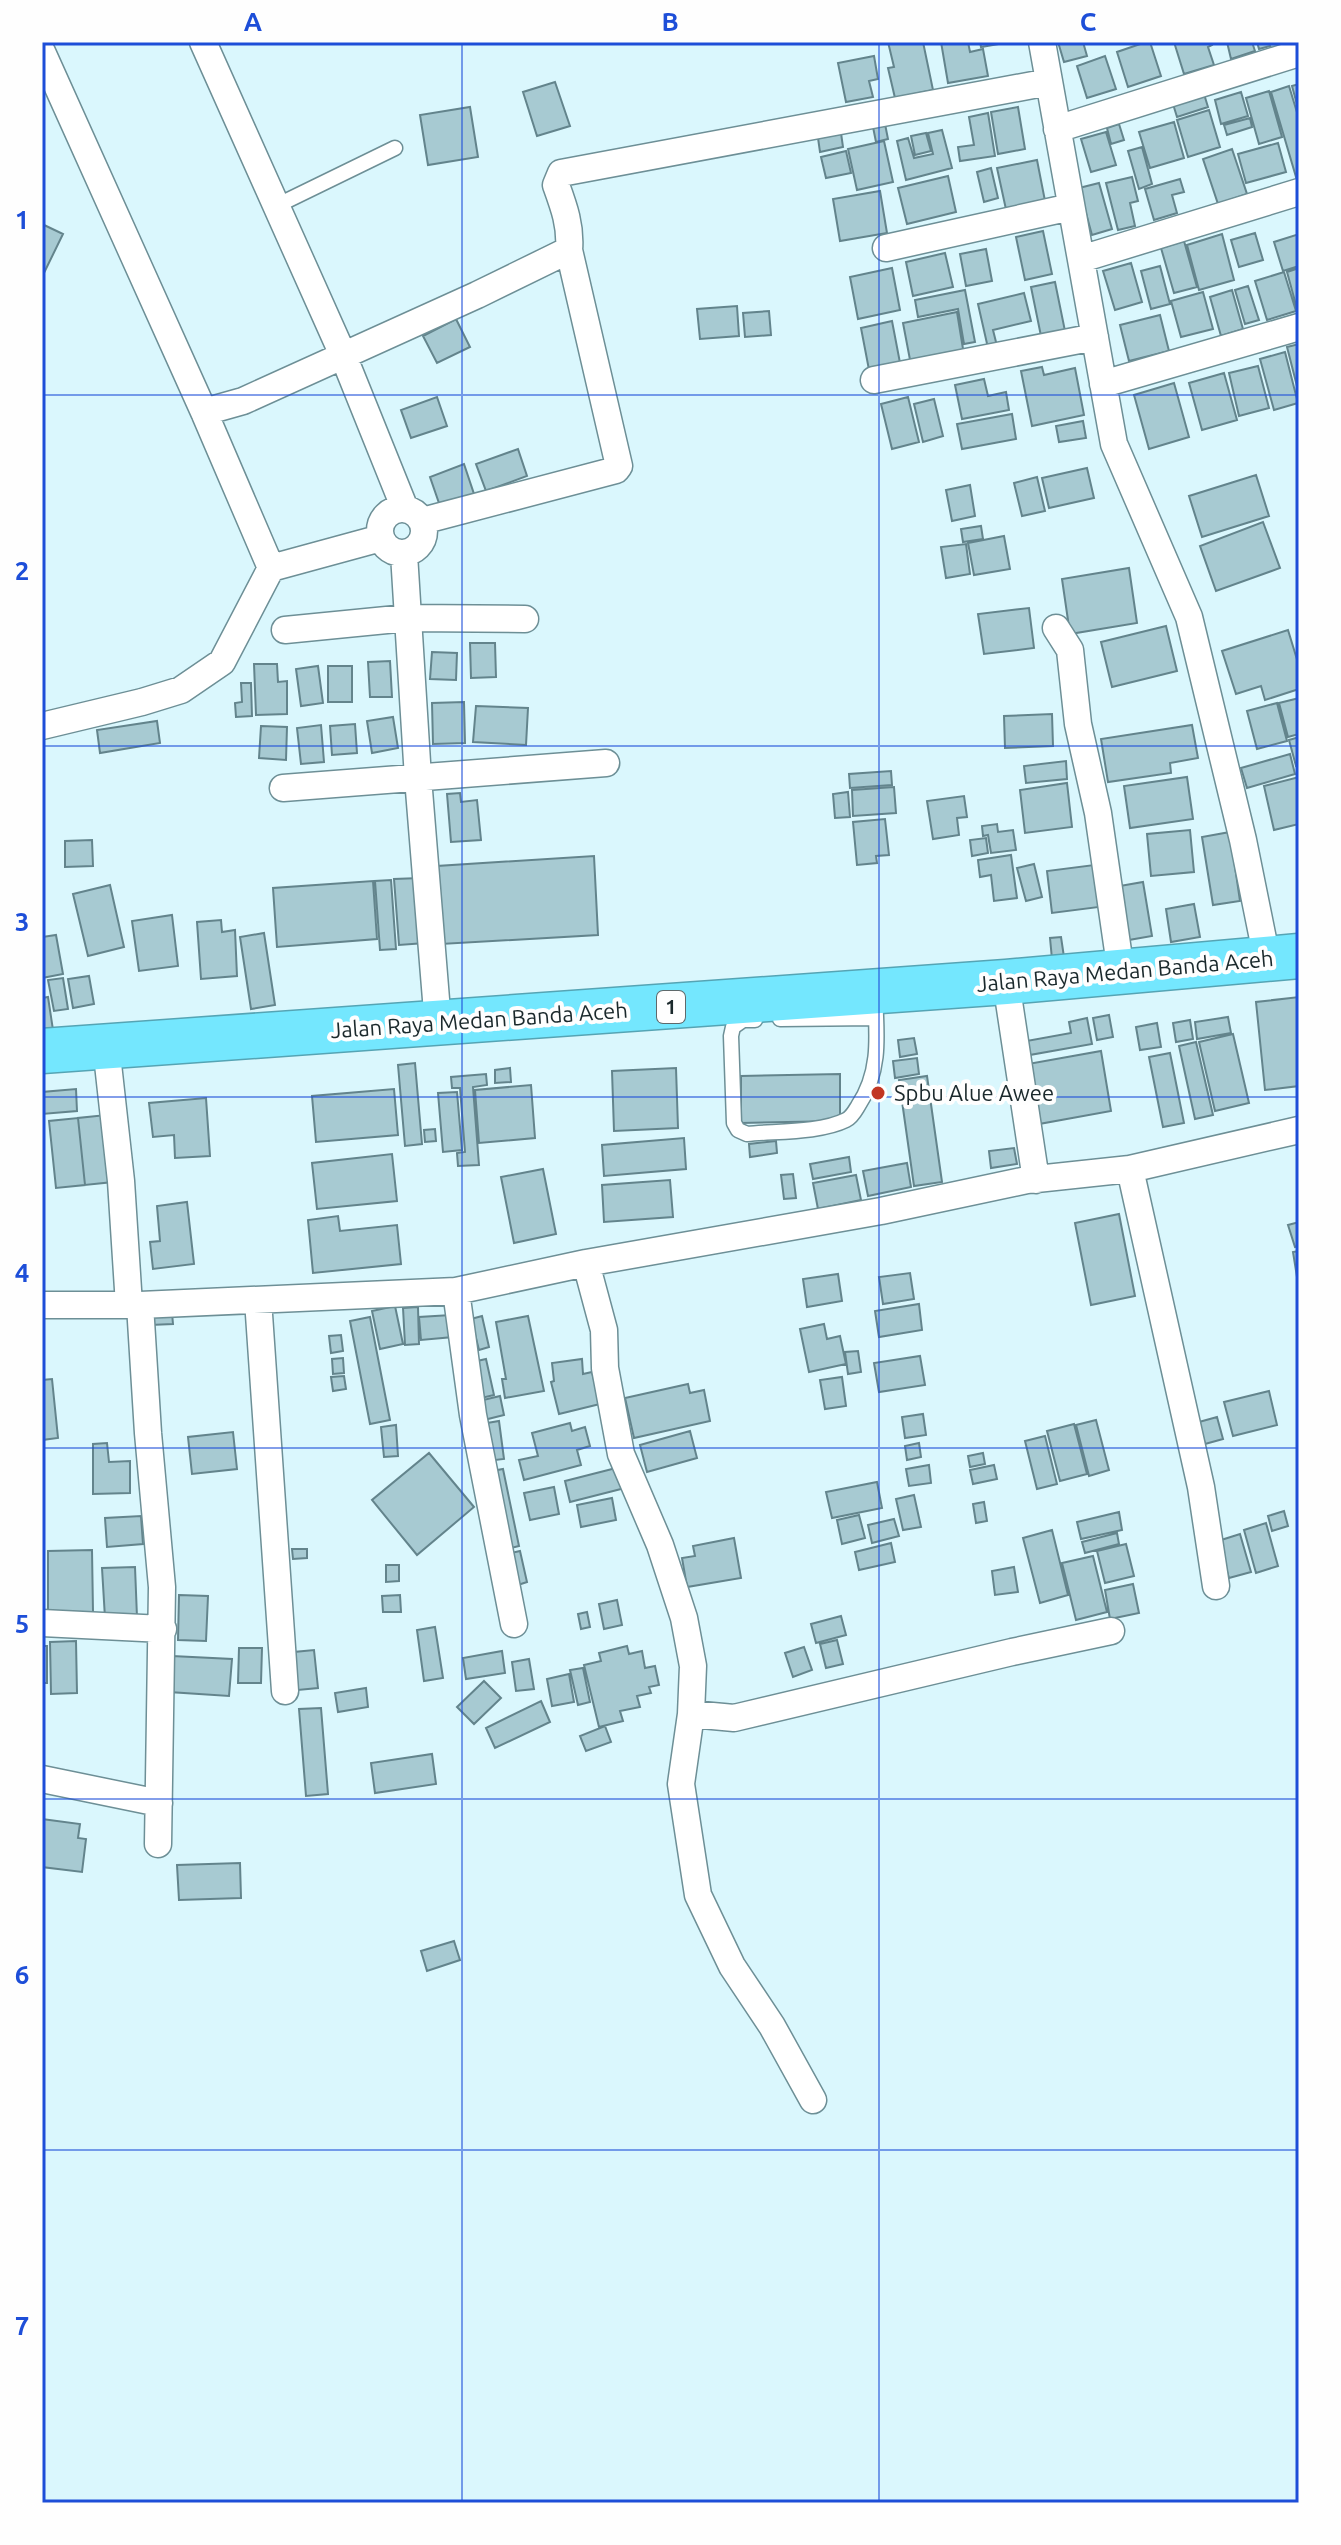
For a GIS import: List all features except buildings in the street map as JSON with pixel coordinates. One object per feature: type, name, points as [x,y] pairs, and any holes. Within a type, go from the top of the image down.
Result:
[{"type":"highway","name":"Jalan Raya Medan Banda Aceh","points":[[42,1051],[438,1024],[875,1005],[1006,982],[1283,958]]},
{"type":"street","points":[[203,42],[414,515],[425,535],[412,552],[404,554],[390,550],[381,538],[381,523],[391,512],[414,515],[616,470],[619,466],[569,250],[567,218],[556,185],[561,173],[1049,82]]},
{"type":"street","points":[[1042,42],[1114,444],[1189,617],[1243,840],[1283,958]]},
{"type":"street","points":[[42,52],[271,568]]},
{"type":"street","points":[[1057,129],[1299,53]]},
{"type":"street","points":[[1081,259],[1299,192]]},
{"type":"street","points":[[886,248],[1071,207]]},
{"type":"street","points":[[204,412],[243,401],[569,250]]},
{"type":"street","points":[[1103,384],[1299,327]]},
{"type":"street","points":[[874,380],[1095,337]]},
{"type":"street","points":[[42,726],[181,690],[222,662],[271,568],[381,538]]},
{"type":"street","points":[[404,554],[438,1024]]},
{"type":"street","points":[[285,630],[407,618],[525,619]]},
{"type":"street","points":[[1056,628],[1070,650],[1078,724],[1098,813],[1121,972]]},
{"type":"street","points":[[283,788],[606,763]]},
{"type":"street","points":[[1006,982],[1036,1180]]},
{"type":"street","points":[[106,1046],[162,1587],[158,1844]]},
{"type":"street","points":[[42,1305],[135,1305],[456,1291],[586,1263],[1036,1180],[1130,1169],[1299,1130]]},
{"type":"street","points":[[1130,1169],[1201,1487],[1216,1586]]},
{"type":"street","points":[[586,1263],[604,1330],[605,1368],[621,1454],[660,1545],[684,1618],[693,1666],[691,1714],[681,1784],[698,1895],[732,1966],[772,2026],[813,2100]]},
{"type":"street","points":[[456,1291],[473,1415],[514,1624]]},
{"type":"street","points":[[258,1300],[285,1691]]},
{"type":"street","points":[[42,1623],[163,1629]]},
{"type":"street","points":[[691,1714],[734,1718],[1111,1631]]},
{"type":"street","points":[[42,1779],[159,1803]]},
{"type":"lane","points":[[276,206],[395,148]]},
{"type":"lane","points":[[875,1005],[876,1061],[873,1076],[849,1119],[826,1127],[747,1134],[738,1130],[734,1123],[733,1027],[743,1020],[875,1005]]},
{"type":"place","name":"Spbu Alue Awee","points":[[878,1093]]}]
